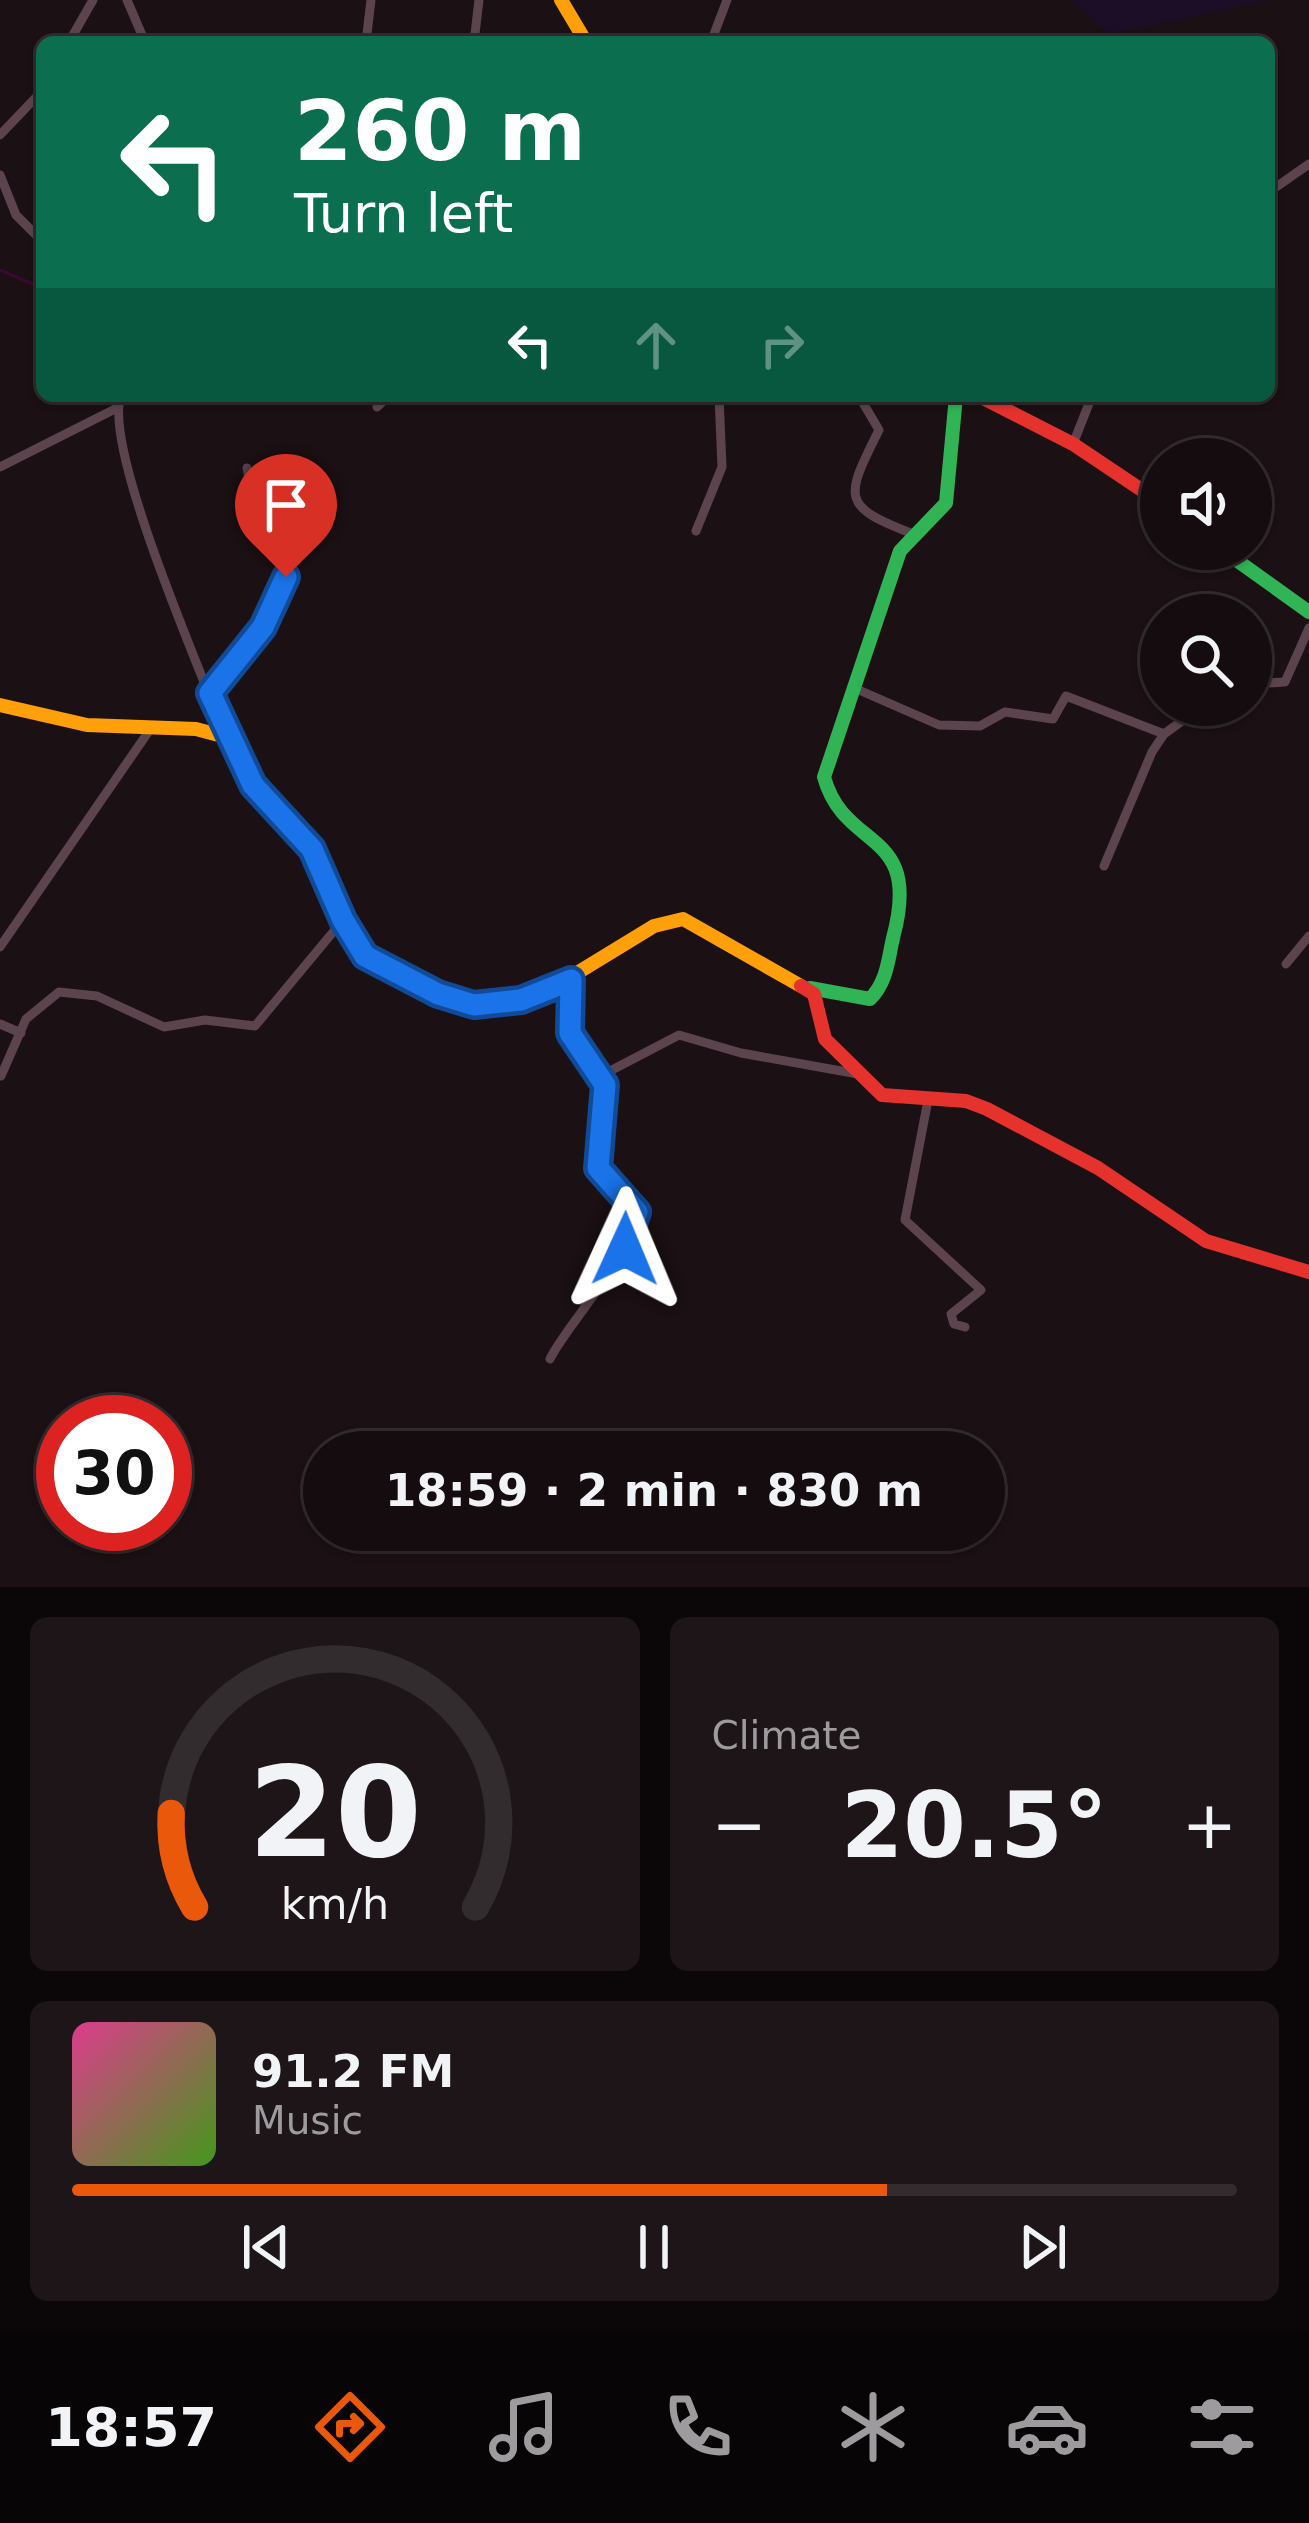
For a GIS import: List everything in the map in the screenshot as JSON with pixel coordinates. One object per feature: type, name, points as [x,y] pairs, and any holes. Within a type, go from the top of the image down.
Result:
[{"type":"street","points":[[72,36],[93,0]]},
{"type":"street","points":[[127,0],[142,36]]},
{"type":"street","points":[[367,36],[371,0]]},
{"type":"street","points":[[475,36],[479,0]]},
{"type":"street","points":[[562,0],[583,36]]},
{"type":"street","points":[[713,36],[727,0]]},
{"type":"street","points":[[0,135],[36,98]]},
{"type":"street","points":[[1275,187],[1309,164]]},
{"type":"street","points":[[0,175],[16,215],[36,235]]},
{"type":"street","points":[[119,402],[129,476],[226,736],[253,785],[312,849],[343,920],[375,964],[438,994],[474,1005],[521,1000],[571,980],[654,926],[683,920],[805,987],[817,999],[825,1039],[882,1095],[966,1101],[987,1108],[1098,1168],[1198,1237],[1309,1272]]},
{"type":"street","points":[[377,407],[382,402]]},
{"type":"street","points":[[696,531],[722,467],[719,402]]},
{"type":"street","points":[[863,402],[879,430],[855,479],[856,504],[862,512],[913,534]]},
{"type":"street","points":[[805,987],[874,997],[884,981],[901,905],[894,861],[824,785],[852,687],[900,551],[946,503],[955,402]]},
{"type":"street","points":[[991,402],[1140,486]]},
{"type":"street","points":[[1073,445],[1090,402]]},
{"type":"street","points":[[0,467],[117,408]]},
{"type":"street","points":[[210,693],[263,627],[286,580],[281,561],[257,525],[247,468]]},
{"type":"street","points":[[1250,570],[1309,612]]},
{"type":"street","points":[[1272,683],[1286,682],[1309,628]]},
{"type":"street","points":[[852,687],[939,724],[980,726],[1005,712],[1053,719],[1066,696],[1164,734]]},
{"type":"street","points":[[0,705],[87,724],[210,730],[226,736]]},
{"type":"street","points":[[1104,866],[1164,734],[1175,726]]},
{"type":"street","points":[[0,947],[151,728]]},
{"type":"street","points":[[1,1076],[36,1005],[71,990],[164,1027],[205,1021],[255,1026],[343,920]]},
{"type":"street","points":[[1286,964],[1309,936]]},
{"type":"street","points":[[571,980],[570,1033],[605,1085]]},
{"type":"street","points":[[0,1024],[21,1033]]},
{"type":"street","points":[[550,1359],[571,1320],[616,1263],[636,1222],[633,1204],[598,1168],[610,1071],[679,1035],[741,1053],[858,1074]]},
{"type":"street","points":[[928,1100],[904,1220],[981,1290],[951,1314],[954,1324],[965,1327]]},
{"type":"shaded area","points":[[1070,0],[1271,0],[1111,34]]},
{"type":"waterway","points":[[0,270],[36,285]]},
{"type":"traffic: fast","points":[[810,988],[870,999],[888,962],[900,902],[898,877],[890,858],[834,801],[824,777],[900,551],[946,503],[955,402]]},
{"type":"traffic: fast","points":[[1250,570],[1309,612]]},
{"type":"traffic: slow","points":[[561,0],[582,36]]},
{"type":"traffic: slow","points":[[0,705],[87,725],[196,729],[226,737],[253,785],[312,849],[365,956],[438,994],[486,1006],[541,995],[654,926],[683,919],[801,986]]},
{"type":"traffic: jam","points":[[991,402],[1073,444],[1140,489]]},
{"type":"traffic: jam","points":[[801,986],[814,994],[825,1039],[882,1095],[966,1101],[987,1109],[1098,1168],[1206,1241],[1309,1272]]},
{"type":"route","points":[[286,577],[263,627],[210,693],[226,736],[235,744],[253,785],[312,849],[352,938],[375,964],[438,994],[486,1006],[541,995],[571,980],[570,1033],[586,1064],[605,1085],[597,1135],[598,1168],[637,1212],[625,1249]]}]
